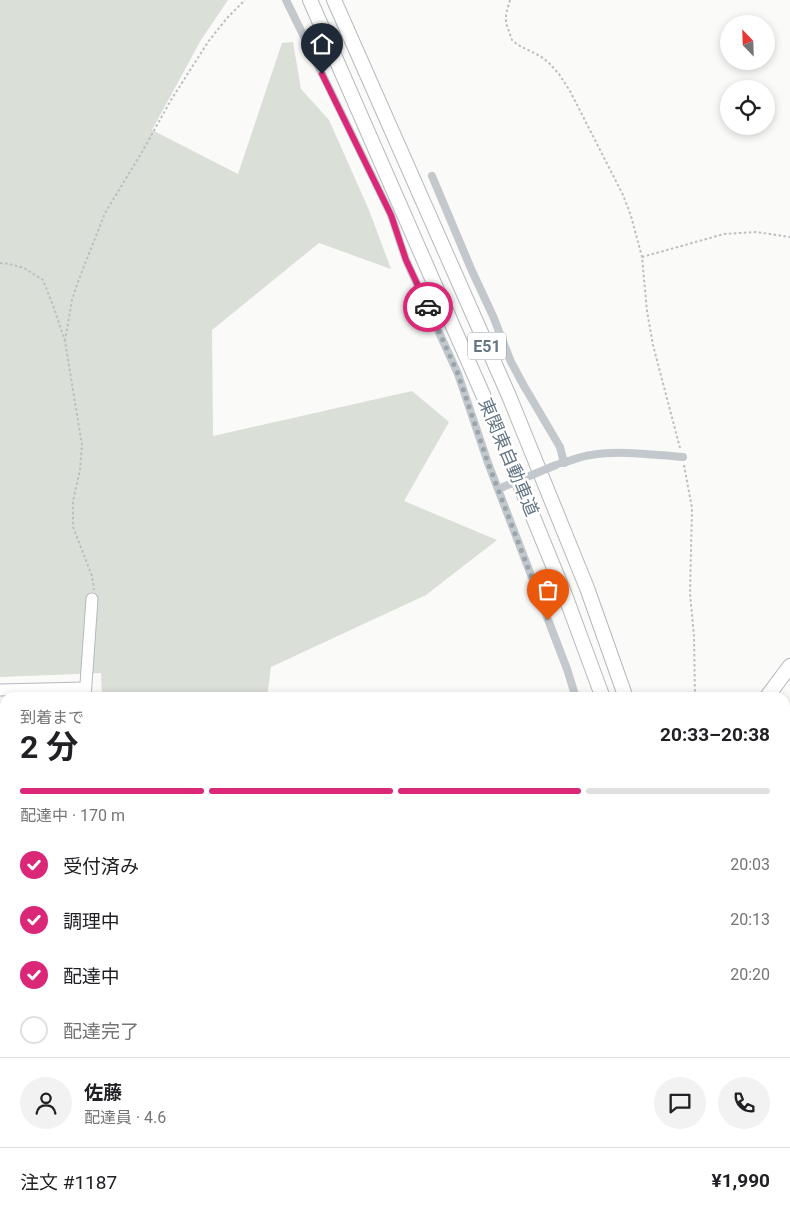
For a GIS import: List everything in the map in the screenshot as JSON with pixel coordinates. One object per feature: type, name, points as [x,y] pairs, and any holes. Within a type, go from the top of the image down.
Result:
[{"type":"highway","name":"東関東自動車道","points":[[310,0],[487,404],[562,586],[601,692]]},
{"type":"highway","name":"東関東自動車道","points":[[334,0],[509,396],[587,588],[624,692]]},
{"type":"highway","points":[[770,692],[790,666]]},
{"type":"street","points":[[286,0],[391,215],[406,260],[458,374],[574,692]]},
{"type":"street","points":[[432,176],[511,362],[560,447],[560,464]]},
{"type":"street","points":[[500,488],[582,457],[632,453],[683,457]]},
{"type":"street","points":[[85,692],[92,600]]},
{"type":"street","points":[[0,690],[57,692]]},
{"type":"path","points":[[65,341],[72,300],[105,213],[171,100],[208,42],[244,0]]},
{"type":"path","points":[[510,0],[506,14],[506,23],[512,40],[518,46],[540,56],[548,62],[570,91],[623,195],[642,257],[647,311],[653,344],[690,490],[692,508],[690,594],[694,636],[695,692]]},
{"type":"path","points":[[642,257],[724,234],[756,232],[790,237]]},
{"type":"path","points":[[0,263],[24,268],[43,280],[65,341],[82,445],[80,470],[73,501],[73,527],[92,576],[95,589],[92,600]]},
{"type":"shaded area","points":[[0,0],[228,0],[201,40],[152,130],[238,174],[282,43],[293,42],[301,89],[329,120],[369,210],[391,269],[319,243],[212,330],[213,436],[412,391],[449,422],[404,501],[497,540],[426,595],[271,667],[268,692],[102,692],[101,673],[0,677]]},
{"type":"way so far","points":[[428,307],[458,374],[488,463],[548,620]]},
{"type":"route","points":[[322,74],[391,215],[406,260],[428,307]]}]
